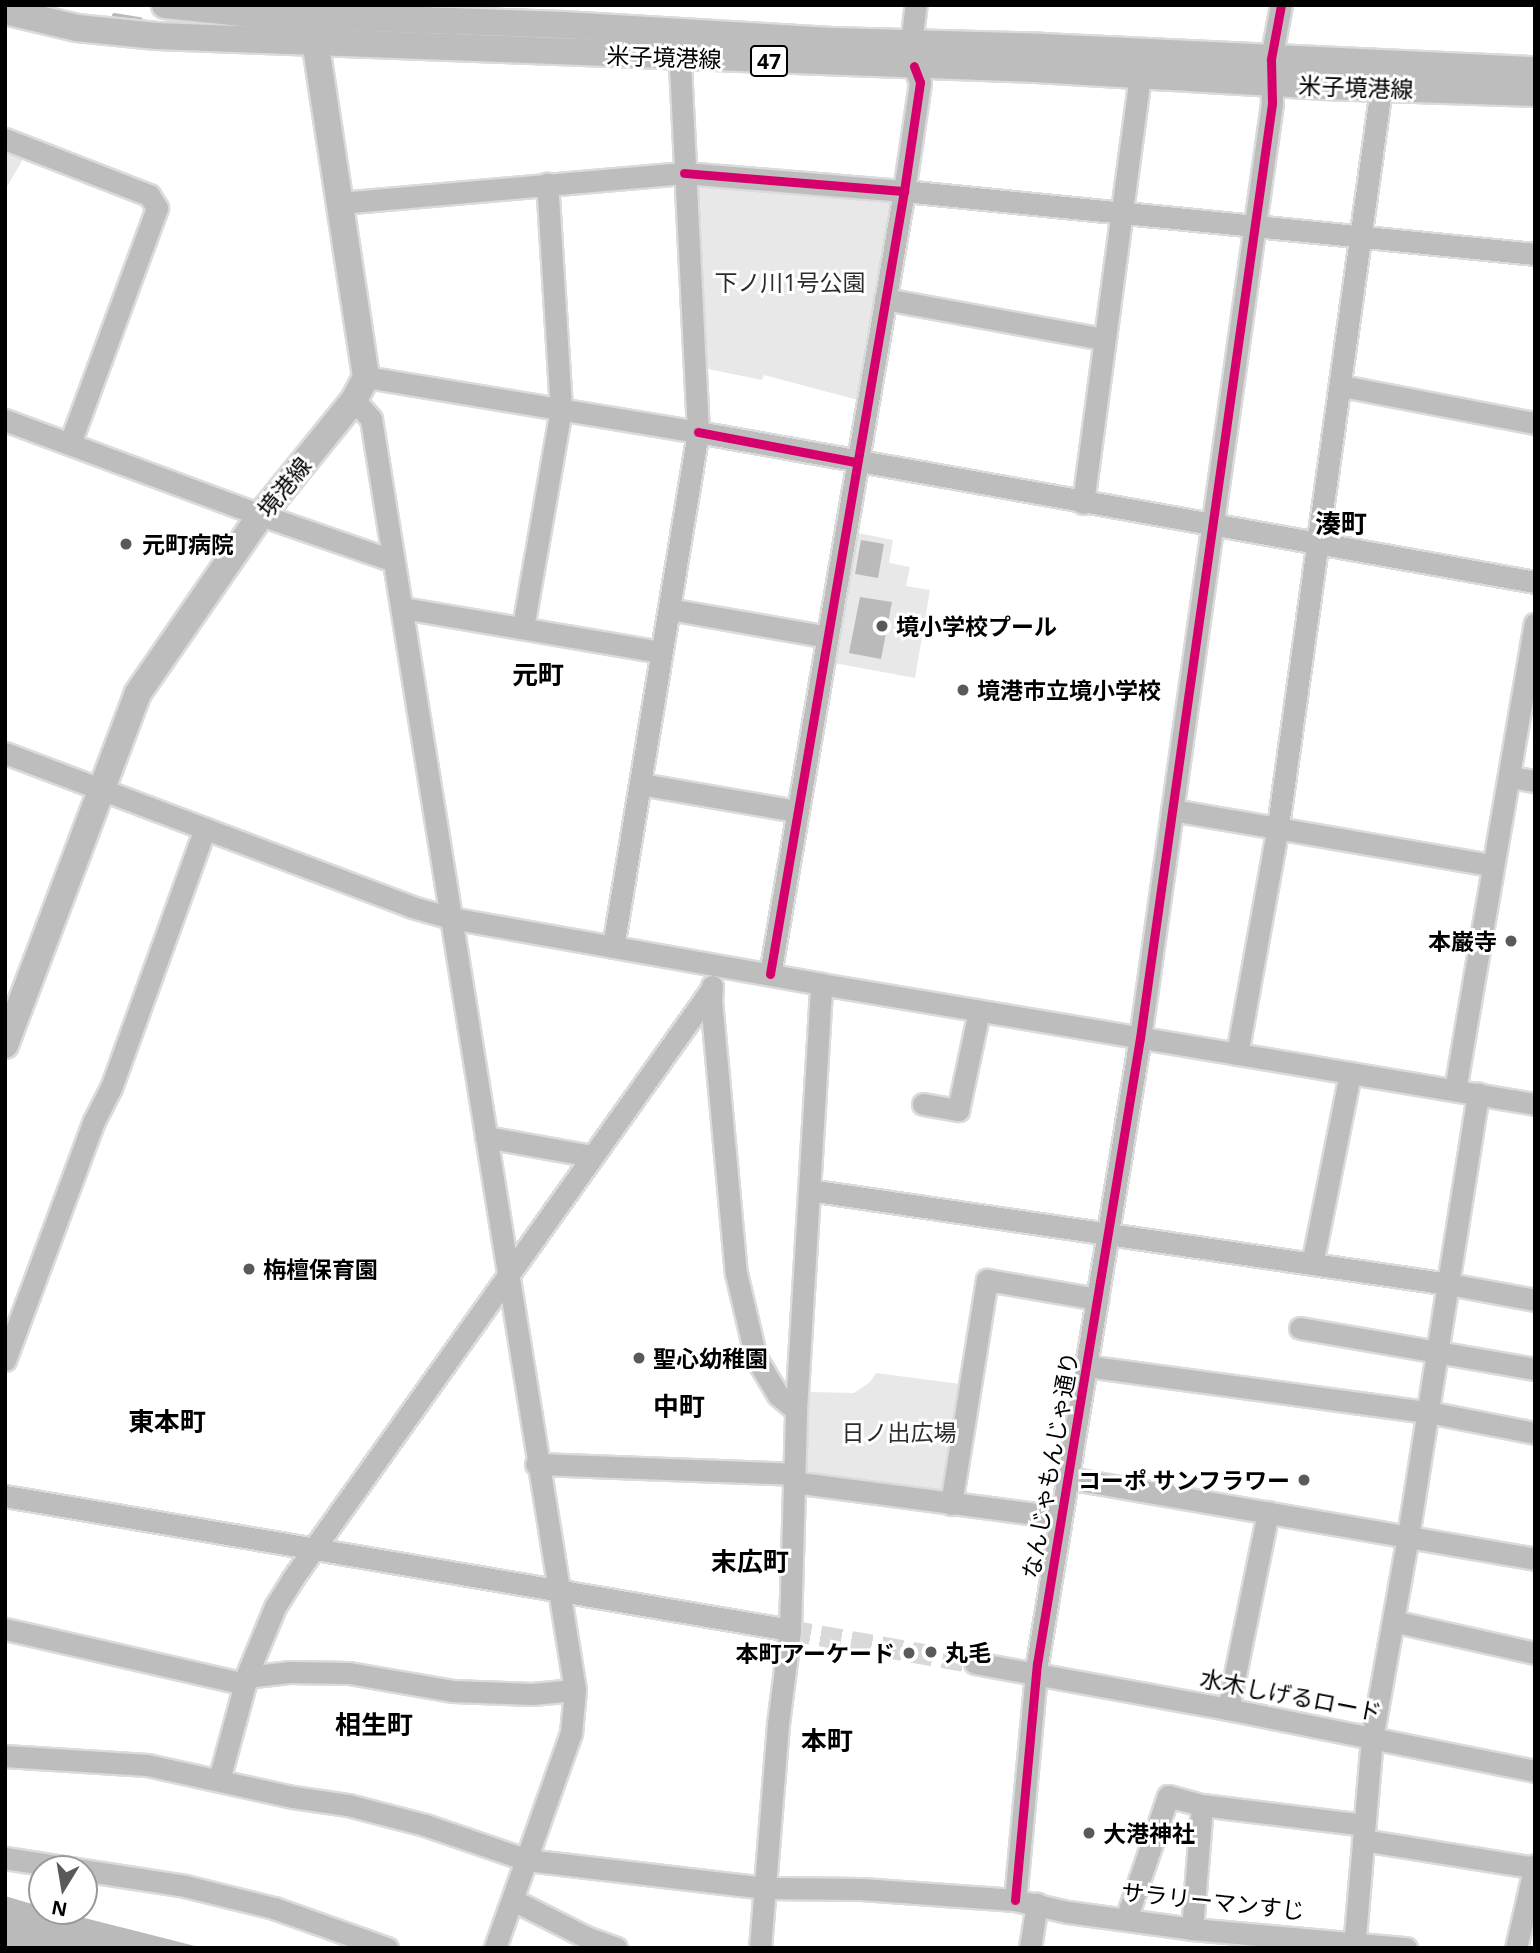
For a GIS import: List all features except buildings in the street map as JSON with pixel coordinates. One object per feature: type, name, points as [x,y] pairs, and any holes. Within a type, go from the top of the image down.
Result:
[{"type":"main road","name":"米子境港線","points":[[165,5],[251,14],[365,11],[566,15],[832,41],[912,54],[1140,76],[1272,71],[1535,70]]},
{"type":"main road","name":"米子境港線","points":[[5,11],[77,29],[157,36],[680,58],[912,54],[1272,71],[1381,88],[1535,93]]},
{"type":"main road","points":[[311,11],[366,377]]},
{"type":"main road","name":"境港線","points":[[5,1045],[138,693],[261,515],[354,400],[366,377]]},
{"type":"street","points":[[770,974],[904,191],[920,82],[912,54],[916,5]]},
{"type":"street","name":"なんじゃもんじゃ通り","points":[[1015,1900],[1036,1674],[1140,1038],[1254,226],[1281,5]]},
{"type":"street","points":[[613,947],[698,432],[680,58]]},
{"type":"street","points":[[1083,502],[1140,76]]},
{"type":"street","points":[[1237,1054],[1278,826],[1342,386],[1381,88]]},
{"type":"street","points":[[5,139],[149,195],[157,208],[69,443]]},
{"type":"street","points":[[340,202],[684,173],[904,191],[1535,254]]},
{"type":"street","points":[[523,627],[561,409],[547,183]]},
{"type":"street","points":[[885,299],[1104,339]]},
{"type":"street","points":[[366,377],[698,432],[1535,582]]},
{"type":"street","points":[[1342,386],[1535,423]]},
{"type":"street","points":[[354,400],[371,419],[403,608],[536,1464],[575,1690],[571,1733],[495,1948]]},
{"type":"street","points":[[5,420],[261,515],[385,558],[393,558]]},
{"type":"street","points":[[403,608],[662,652]]},
{"type":"street","points":[[669,609],[828,637]]},
{"type":"street","points":[[1455,1090],[1535,624]]},
{"type":"street","points":[[5,753],[412,907],[451,918],[821,984],[1535,1104]]},
{"type":"street","points":[[1509,777],[1535,781]]},
{"type":"street","points":[[640,783],[797,811]]},
{"type":"street","points":[[1172,810],[1278,826],[1492,865]]},
{"type":"street","points":[[5,1360],[94,1121],[116,1076],[205,828]]},
{"type":"street","points":[[219,1780],[246,1681],[275,1607],[507,1273],[711,990],[718,965]]},
{"type":"street","points":[[760,1948],[767,1888],[778,1724],[790,1630],[796,1410],[821,984]]},
{"type":"street","points":[[711,990],[736,1273],[756,1358],[778,1395],[796,1410]]},
{"type":"street","points":[[923,1104],[958,1110],[979,1011]]},
{"type":"street","points":[[1312,1264],[1350,1073]]},
{"type":"street","points":[[1354,1944],[1372,1738],[1439,1350],[1478,1094]]},
{"type":"street","points":[[486,1137],[585,1152],[592,1156]]},
{"type":"street","points":[[809,1190],[1449,1284],[1535,1300]]},
{"type":"street","points":[[951,1504],[987,1280],[1097,1299]]},
{"type":"street","points":[[1300,1328],[1439,1350],[1535,1369]]},
{"type":"street","points":[[1086,1366],[1428,1412],[1535,1433]]},
{"type":"street","points":[[536,1464],[793,1478],[951,1504],[1060,1517]]},
{"type":"street","points":[[1067,1478],[1535,1559]]},
{"type":"street","points":[[5,1496],[790,1630]]},
{"type":"street","points":[[1228,1709],[1268,1512]]},
{"type":"street","points":[[1392,1621],[1535,1653]]},
{"type":"street","points":[[5,1629],[246,1681],[289,1672],[349,1673],[453,1691],[532,1694],[575,1690]]},
{"type":"street","name":"水木しげるロード","points":[[975,1663],[1228,1709],[1535,1771]]},
{"type":"street","name":"サラリーマンすじ","points":[[5,1755],[147,1765],[348,1805],[425,1825],[527,1860],[767,1888],[861,1889],[1015,1900],[1068,1912],[1192,1929],[1406,1948]]},
{"type":"street","points":[[1126,1919],[1168,1796],[1202,1805],[1535,1867],[1516,1948]]},
{"type":"street","points":[[1192,1929],[1202,1805]]},
{"type":"street","points":[[5,1858],[185,1886],[274,1908],[387,1948]]},
{"type":"street","points":[[513,1900],[586,1937],[616,1948]]},
{"type":"street","points":[[1030,1948],[1037,1904]]},
{"type":"green space","points":[[5,152],[23,159],[5,190]]},
{"type":"green space","name":"下ノ川1号公園","points":[[693,181],[890,197],[896,202],[858,400],[764,375],[762,380],[703,368]]},
{"type":"green space","name":"境小学校プール","points":[[853,532],[893,540],[889,563],[910,567],[906,586],[930,590],[915,678],[834,663],[855,547],[850,546]]},
{"type":"green space","name":"日ノ出広場","points":[[876,1373],[968,1385],[945,1493],[813,1478],[801,1463],[801,1396],[811,1392],[854,1393],[870,1382]]},
{"type":"shaded area","points":[[861,540],[884,544],[878,578],[855,574]]},
{"type":"shaded area","points":[[860,597],[892,602],[881,659],[849,653]]},
{"type":"shaded area","points":[[5,1896],[28,1903],[28,1925],[98,1925],[98,1921],[203,1948],[5,1948]]},
{"type":"waterway","points":[[114,15],[140,19]]},
{"type":"tunnel","points":[[790,1630],[975,1663]]},
{"type":"cycle path","points":[[1015,1900],[1037,1664],[1140,1038],[1272,103],[1271,59],[1281,5]]},
{"type":"cycle path","points":[[770,974],[904,191],[920,82],[914,66]]},
{"type":"cycle path","points":[[684,173],[904,191]]},
{"type":"cycle path","points":[[698,432],[856,462]]},
{"type":"place","name":"元町病院","points":[[126,544]]},
{"type":"place","name":"境小学校プール","points":[[882,626]]},
{"type":"place","name":"境港市立境小学校","points":[[963,690]]},
{"type":"place","name":"本巌寺","points":[[1511,941]]},
{"type":"place","name":"栴檀保育園","points":[[249,1269]]},
{"type":"place","name":"聖心幼稚園","points":[[639,1358]]},
{"type":"place","name":"コーポ サンフラワー","points":[[1304,1480]]},
{"type":"place","name":"丸毛","points":[[931,1652]]},
{"type":"place","name":"本町アーケード","points":[[909,1653]]},
{"type":"place","name":"大港神社","points":[[1089,1833]]},
{"type":"district","name":"湊町","points":[[1341,524]]},
{"type":"district","name":"元町","points":[[538,675]]},
{"type":"district","name":"中町","points":[[679,1407]]},
{"type":"district","name":"東本町","points":[[167,1422]]},
{"type":"district","name":"末広町","points":[[750,1562]]},
{"type":"district","name":"相生町","points":[[374,1725]]},
{"type":"district","name":"本町","points":[[827,1741]]}]
